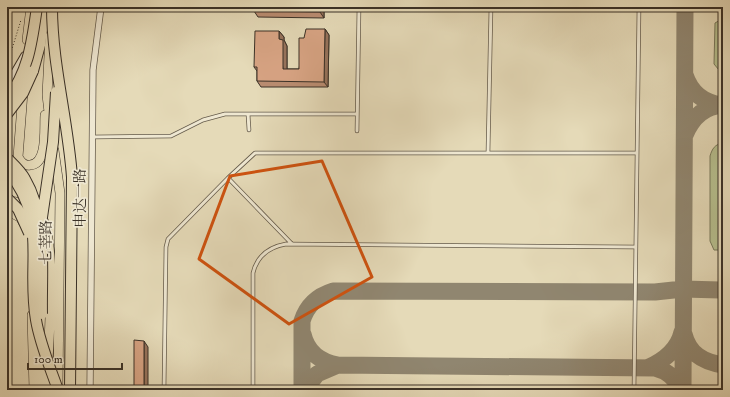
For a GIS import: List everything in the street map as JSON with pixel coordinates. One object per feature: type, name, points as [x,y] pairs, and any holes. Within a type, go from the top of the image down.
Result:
[{"type":"highway","points":[[7,99],[14,90],[28,62],[36,7]]},
{"type":"highway","points":[[7,114],[23,93],[33,72],[40,45],[45,7]]},
{"type":"highway","points":[[40,231],[56,113],[52,7]]},
{"type":"highway","points":[[55,58],[70,143],[72,176],[70,390]]},
{"type":"highway","points":[[7,158],[25,178],[36,205],[40,231],[42,314]]},
{"type":"highway","points":[[7,170],[17,181],[29,207],[34,232],[33,250],[36,320],[58,390]]},
{"type":"highway","points":[[7,199],[18,210],[27,226],[33,250]]},
{"type":"main road","name":"七莘路","points":[[31,7],[18,157],[22,163],[28,166],[36,164],[42,157],[52,7]]},
{"type":"main road","points":[[7,87],[26,55]]},
{"type":"main road","name":"七莘路","points":[[47,96],[60,193],[58,390]]},
{"type":"main road","points":[[7,199],[30,207],[41,216],[48,231],[50,249],[50,291],[45,390]]},
{"type":"main road","points":[[7,210],[21,218],[27,230],[32,249],[35,390]]},
{"type":"main road","points":[[35,390],[40,363],[42,314]]},
{"type":"main road","points":[[40,363],[45,390]]},
{"type":"street","name":"申达一路","points":[[90,390],[93,70],[101,7]]},
{"type":"lane","points":[[357,131],[359,7]]},
{"type":"lane","points":[[488,152],[491,7]]},
{"type":"lane","points":[[634,390],[639,7]]},
{"type":"lane","points":[[92,137],[174,135],[214,116],[248,114],[357,114]]},
{"type":"lane","points":[[248,114],[249,130]]},
{"type":"lane","points":[[164,390],[167,242],[170,235],[253,155],[260,152],[637,153]]},
{"type":"lane","points":[[228,178],[292,244]]},
{"type":"lane","points":[[253,390],[254,268],[258,259],[271,248],[292,244],[635,247]]},
{"type":"path","points":[[7,65],[22,18]]},
{"type":"highlighted area","points":[[322,161],[372,277],[289,324],[199,259],[230,176]]},
{"type":"green space","points":[[722,19],[723,70],[719,70],[714,64],[715,23]]},
{"type":"green space","points":[[723,143],[723,250],[714,250],[710,241],[710,156],[714,147]]},
{"type":"building","points":[[254,7],[320,7],[320,12],[254,11]]},
{"type":"building","points":[[306,29],[325,29],[324,82],[257,81],[257,67],[254,67],[255,31],[279,31],[279,39],[283,40],[283,69],[299,69],[299,38],[304,38]]},
{"type":"building","points":[[134,340],[144,341],[144,390],[134,390]]},
{"type":"waterway","points":[[723,203],[723,245]]},
{"type":"taxiway","points":[[683,390],[685,7]]},
{"type":"taxiway","points":[[685,75],[694,92],[698,96],[709,102],[721,105]]},
{"type":"taxiway","points":[[685,135],[691,123],[704,110],[723,105]]},
{"type":"taxiway","points":[[302,390],[302,321],[307,310],[317,298],[333,291],[655,292],[683,289],[720,290]]},
{"type":"taxiway","points":[[647,368],[659,362],[669,354],[677,344],[682,332]]},
{"type":"taxiway","points":[[303,334],[311,351],[321,359],[338,365],[655,368],[671,376],[677,382],[681,390]]},
{"type":"taxiway","points":[[684,334],[689,347],[698,356],[709,362],[723,365]]},
{"type":"taxiway","points":[[305,390],[317,374],[338,365]]}]
